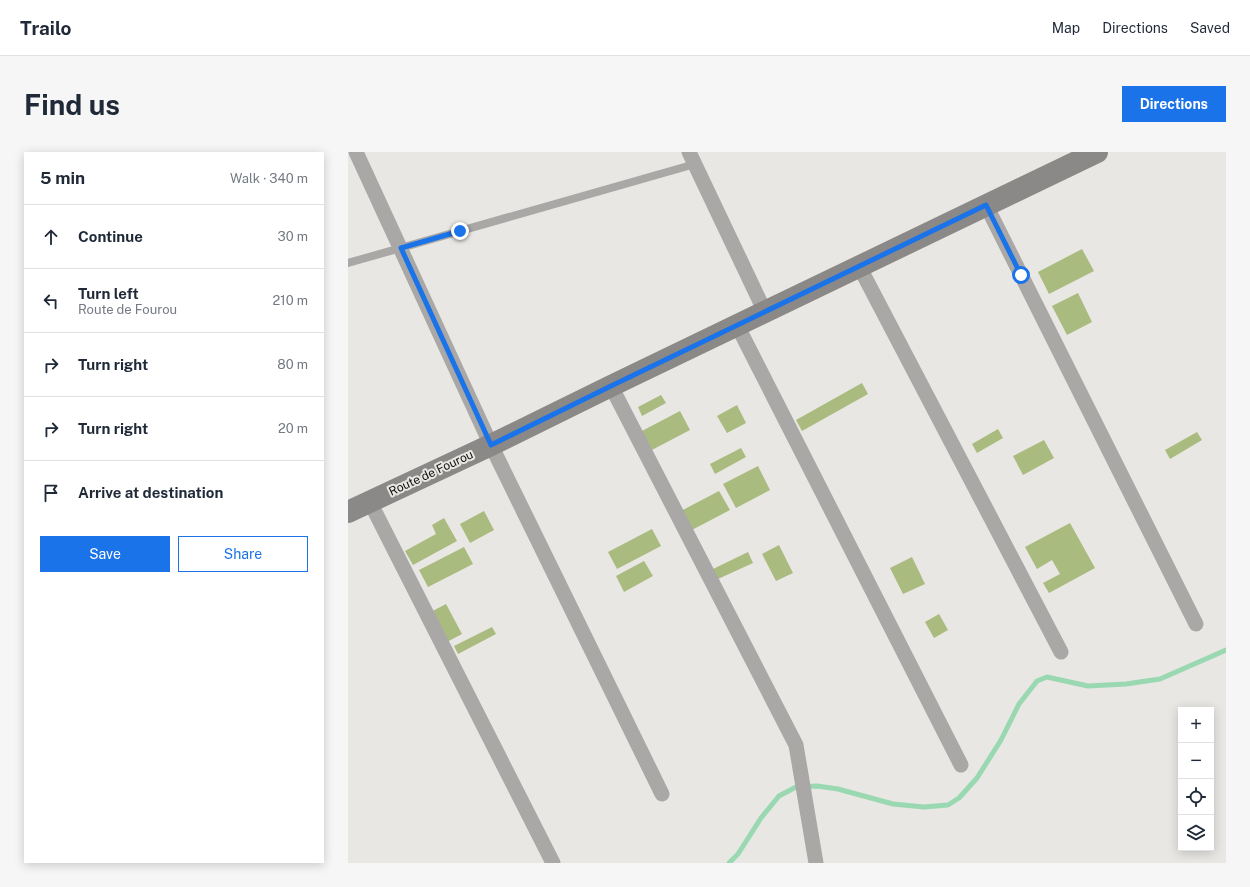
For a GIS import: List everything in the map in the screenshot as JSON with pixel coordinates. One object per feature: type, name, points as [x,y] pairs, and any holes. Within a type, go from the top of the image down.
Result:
[{"type":"main road","name":"Route de Fourou","points":[[348,512],[491,445],[1096,152]]},
{"type":"street","points":[[356,152],[491,445],[662,794]]},
{"type":"street","points":[[692,158],[765,312]]},
{"type":"street","points":[[986,205],[1196,624]]},
{"type":"street","points":[[859,266],[1060,652]]},
{"type":"street","points":[[737,325],[961,765]]},
{"type":"street","points":[[611,386],[796,746],[816,863]]},
{"type":"street","points":[[370,502],[553,863]]},
{"type":"lane","points":[[348,263],[692,158]]},
{"type":"building","points":[[1082,249],[1094,271],[1049,294],[1038,272]]},
{"type":"building","points":[[1078,293],[1092,322],[1067,335],[1052,306]]},
{"type":"building","points":[[862,383],[868,394],[802,431],[796,420]]},
{"type":"building","points":[[661,395],[666,403],[642,416],[638,407]]},
{"type":"building","points":[[737,405],[746,423],[727,433],[717,416]]},
{"type":"building","points":[[680,411],[690,430],[650,451],[640,432]]},
{"type":"building","points":[[998,429],[1003,438],[977,453],[972,444]]},
{"type":"building","points":[[1197,432],[1202,440],[1170,459],[1165,450]]},
{"type":"building","points":[[1044,440],[1054,458],[1023,475],[1013,456]]},
{"type":"building","points":[[741,448],[746,457],[715,474],[710,464]]},
{"type":"building","points":[[758,466],[770,490],[736,508],[723,484]]},
{"type":"building","points":[[719,491],[730,510],[690,531],[679,512]]},
{"type":"building","points":[[484,511],[494,530],[470,543],[460,524]]},
{"type":"building","points":[[444,518],[457,541],[413,565],[405,551],[436,534],[432,525]]},
{"type":"building","points":[[1070,523],[1095,568],[1049,593],[1043,583],[1060,574],[1052,560],[1037,569],[1025,547]]},
{"type":"building","points":[[652,529],[661,546],[617,569],[608,552]]},
{"type":"building","points":[[779,545],[793,573],[776,581],[762,554]]},
{"type":"building","points":[[464,547],[473,564],[428,587],[419,570]]},
{"type":"building","points":[[748,552],[753,563],[718,579],[713,569]]},
{"type":"building","points":[[912,557],[925,584],[903,594],[890,568]]},
{"type":"building","points":[[644,561],[653,576],[624,592],[616,576]]},
{"type":"building","points":[[446,604],[462,634],[443,644],[427,614]]},
{"type":"building","points":[[939,614],[948,630],[934,638],[925,622]]},
{"type":"building","points":[[492,627],[496,634],[458,654],[454,646]]},
{"type":"waterway","points":[[729,863],[738,854],[761,818],[779,796],[796,787],[817,786],[838,789],[893,804],[924,807],[948,805],[959,798],[977,778],[1001,740],[1019,704],[1037,681],[1047,677],[1088,686],[1126,684],[1160,679],[1226,650]]},
{"type":"route","points":[[460,231],[401,248],[491,445],[986,205],[1021,275]]}]
